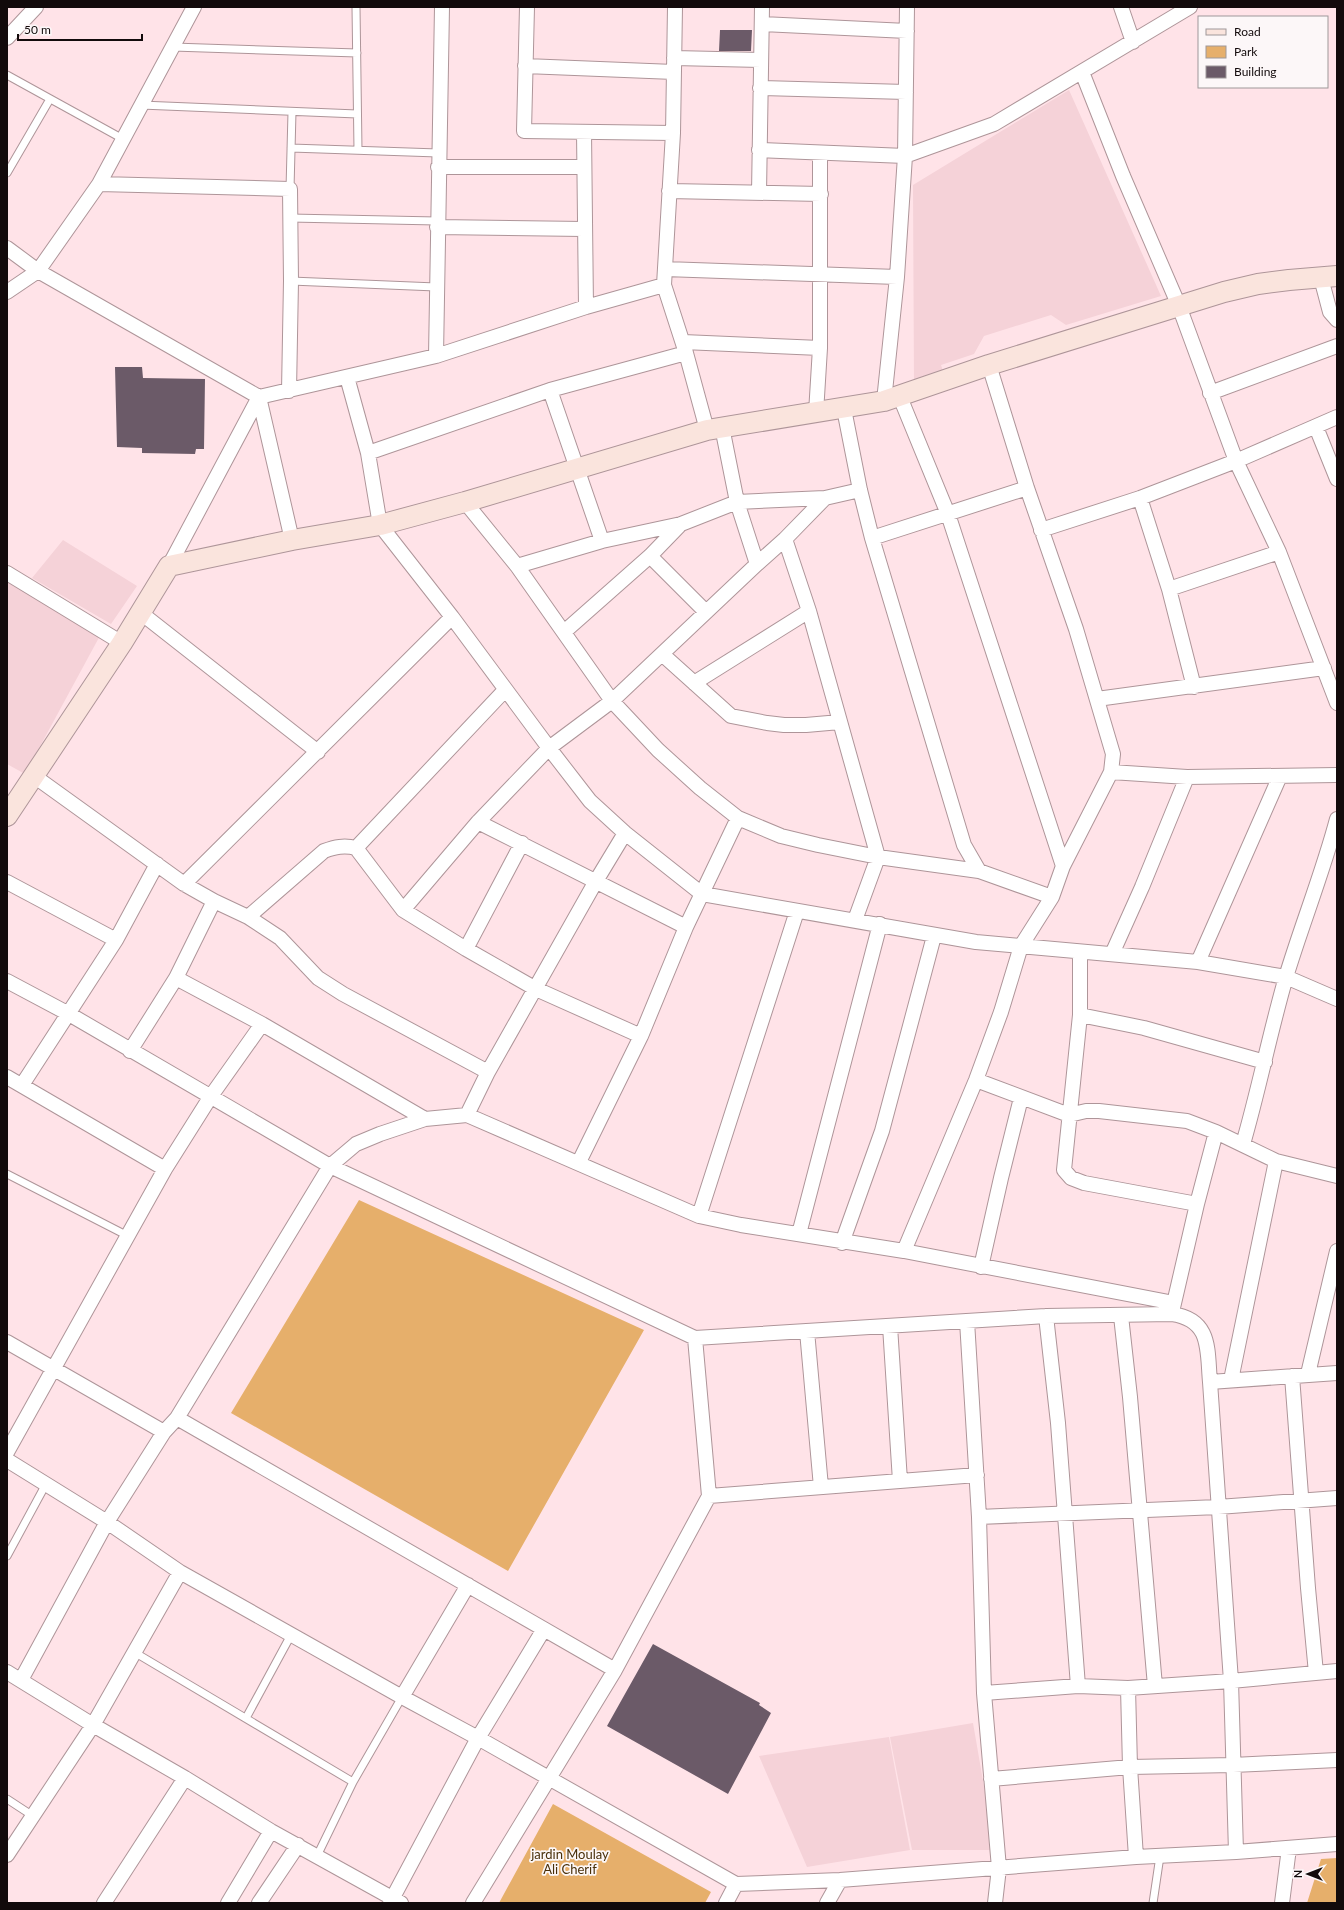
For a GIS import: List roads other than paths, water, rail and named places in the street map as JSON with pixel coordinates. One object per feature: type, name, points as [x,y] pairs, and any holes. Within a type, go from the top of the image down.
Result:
[{"type":"main road","points":[[7,816],[122,643],[169,566],[292,540],[380,525],[465,502],[714,429],[844,409],[892,399],[989,365],[1179,306],[1258,284],[1329,277]]},
{"type":"street","points":[[7,38],[36,7]]},
{"type":"street","points":[[7,292],[38,271],[99,184],[194,7]]},
{"type":"street","points":[[436,356],[438,153],[442,7]]},
{"type":"street","points":[[527,7],[524,131],[527,133],[673,133]]},
{"type":"street","points":[[675,7],[673,133],[664,285],[714,429],[757,564]]},
{"type":"street","points":[[759,193],[762,7]]},
{"type":"street","points":[[907,7],[905,156],[897,277],[892,399],[948,514],[1063,866]]},
{"type":"street","points":[[1120,7],[1132,42]]},
{"type":"street","points":[[759,150],[905,156],[994,124],[1190,7]]},
{"type":"street","points":[[762,24],[907,31]]},
{"type":"street","points":[[674,58],[761,60]]},
{"type":"street","points":[[525,66],[674,72]]},
{"type":"street","points":[[1082,72],[1123,176],[1179,306],[1236,461],[1279,552],[1337,703]]},
{"type":"street","points":[[760,88],[906,92]]},
{"type":"street","points":[[584,132],[586,306]]},
{"type":"street","points":[[816,413],[820,348],[820,152]]},
{"type":"street","points":[[438,167],[584,167]]},
{"type":"street","points":[[99,184],[290,189],[291,281],[289,391]]},
{"type":"street","points":[[669,191],[821,194]]},
{"type":"street","points":[[437,224],[584,228]]},
{"type":"street","points":[[7,248],[38,271],[259,397],[436,356],[586,306],[664,285]]},
{"type":"street","points":[[665,269],[819,273],[897,277]]},
{"type":"street","points":[[1329,277],[1330,312],[1337,320]]},
{"type":"street","points":[[1210,393],[1337,346]]},
{"type":"street","points":[[368,453],[550,390],[685,348],[820,348]]},
{"type":"street","points":[[904,1251],[976,1080],[1001,1012],[1021,946],[1052,897],[1063,866],[1111,772],[1113,754],[1076,629],[1027,488],[989,365]]},
{"type":"street","points":[[347,377],[368,453],[380,525],[452,617],[505,690],[590,801],[625,833],[702,894],[880,924],[934,936],[976,942],[1198,962],[1286,977],[1337,999]]},
{"type":"street","points":[[550,390],[602,541]]},
{"type":"street","points":[[259,397],[292,540]]},
{"type":"street","points":[[169,566],[259,397]]},
{"type":"street","points":[[844,409],[860,490],[872,538],[964,846],[979,871]]},
{"type":"street","points":[[1041,530],[1140,498],[1236,461],[1337,417]]},
{"type":"street","points":[[1316,427],[1337,479]]},
{"type":"street","points":[[872,538],[1027,488]]},
{"type":"street","points":[[517,566],[602,541],[681,524],[737,502],[825,498],[860,490]]},
{"type":"street","points":[[403,910],[478,822],[549,748],[612,701],[757,564],[786,539],[825,498]]},
{"type":"street","points":[[1140,498],[1169,589],[1194,687]]},
{"type":"street","points":[[465,502],[517,566],[612,701],[658,750],[700,788],[738,818],[781,836],[878,857],[979,871],[1052,897]]},
{"type":"street","points":[[564,632],[650,556],[681,524]]},
{"type":"street","points":[[786,539],[809,611],[878,857],[855,920]]},
{"type":"street","points":[[1169,589],[1279,552]]},
{"type":"street","points":[[650,556],[706,612]]},
{"type":"street","points":[[7,573],[122,643]]},
{"type":"street","points":[[694,683],[809,611]]},
{"type":"street","points":[[141,613],[318,752]]},
{"type":"street","points":[[184,884],[452,617]]},
{"type":"street","points":[[662,654],[724,712],[736,718],[806,725],[840,722]]},
{"type":"street","points":[[1097,699],[1194,687],[1324,668]]},
{"type":"street","points":[[356,848],[505,690]]},
{"type":"street","points":[[1111,772],[1187,777],[1337,775]]},
{"type":"street","points":[[34,776],[184,884],[214,901],[248,917],[280,938],[318,978],[344,994],[488,1072]]},
{"type":"street","points":[[1198,962],[1280,776]]},
{"type":"street","points":[[1112,954],[1142,887],[1187,777]]},
{"type":"street","points":[[579,1162],[641,1036],[686,927],[738,818]]},
{"type":"street","points":[[1243,1144],[1286,977],[1332,858],[1337,818]]},
{"type":"street","points":[[478,822],[596,880],[686,927]]},
{"type":"street","points":[[468,1115],[488,1072],[596,880],[625,833]]},
{"type":"street","points":[[466,949],[522,843]]},
{"type":"street","points":[[248,917],[324,851],[335,847],[346,846],[356,848],[403,910],[466,949],[536,989],[641,1036]]},
{"type":"street","points":[[22,1085],[116,940],[157,864]]},
{"type":"street","points":[[7,882],[116,940]]},
{"type":"street","points":[[130,1051],[176,978],[214,901]]},
{"type":"street","points":[[699,1216],[797,911]]},
{"type":"street","points":[[799,1234],[880,924]]},
{"type":"street","points":[[842,1243],[882,1131],[934,936]]},
{"type":"street","points":[[1080,952],[1080,1015],[1064,1170],[1071,1178],[1084,1183],[1197,1204]]},
{"type":"street","points":[[176,978],[262,1024],[425,1119]]},
{"type":"street","points":[[7,981],[68,1014],[330,1166],[696,1338],[1046,1316],[1121,1316],[1173,1308]]},
{"type":"street","points":[[1080,1015],[1144,1028],[1265,1062]]},
{"type":"street","points":[[7,1452],[165,1169],[211,1096],[262,1024]]},
{"type":"street","points":[[7,1077],[165,1169]]},
{"type":"street","points":[[976,1080],[1021,1098],[1069,1114],[1086,1111],[1099,1111],[1187,1121],[1243,1144],[1276,1161],[1337,1176]]},
{"type":"street","points":[[981,1267],[1021,1098]]},
{"type":"street","points":[[21,1680],[107,1522],[164,1432],[178,1418],[330,1166],[356,1144],[380,1134],[425,1119],[468,1115],[579,1162],[699,1216],[842,1243],[904,1251],[1173,1308],[1181,1316],[1198,1325],[1204,1334],[1210,1382],[1231,1681],[1236,1852]]},
{"type":"street","points":[[1173,1308],[1197,1204],[1216,1132]]},
{"type":"street","points":[[1231,1380],[1276,1161]]},
{"type":"street","points":[[1308,1374],[1337,1251]]},
{"type":"street","points":[[1046,1316],[1058,1423],[1078,1686]]},
{"type":"street","points":[[1121,1316],[1155,1686]]},
{"type":"street","points":[[967,1321],[979,1517],[984,1693],[999,1868],[995,1903]]},
{"type":"street","points":[[890,1326],[900,1481]]},
{"type":"street","points":[[807,1331],[821,1487]]},
{"type":"street","points":[[473,1903],[615,1670],[710,1496],[696,1338]]},
{"type":"street","points":[[7,1342],[164,1432]]},
{"type":"street","points":[[1210,1382],[1337,1373]]},
{"type":"street","points":[[1292,1376],[1316,1673]]},
{"type":"street","points":[[178,1418],[615,1670]]},
{"type":"street","points":[[7,1460],[107,1522],[180,1572],[736,1884],[840,1880],[1136,1857],[1236,1852],[1337,1844]]},
{"type":"street","points":[[710,1496],[977,1475]]},
{"type":"street","points":[[979,1517],[1064,1512],[1218,1507],[1337,1498]]},
{"type":"street","points":[[7,1855],[93,1725],[180,1572]]},
{"type":"street","points":[[402,1697],[468,1585]]},
{"type":"street","points":[[7,1672],[271,1831],[298,1845],[395,1902],[478,1738],[544,1629]]},
{"type":"street","points":[[984,1693],[1078,1686],[1128,1688],[1337,1672]]},
{"type":"street","points":[[1128,1688],[1130,1768],[1136,1857]]},
{"type":"street","points":[[991,1779],[1130,1768],[1337,1760]]},
{"type":"street","points":[[104,1903],[185,1778]]},
{"type":"street","points":[[228,1903],[271,1831]]},
{"type":"street","points":[[259,1903],[298,1845]]},
{"type":"street","points":[[1282,1903],[1290,1848]]},
{"type":"street","points":[[827,1903],[840,1880]]},
{"type":"street","points":[[726,1903],[736,1884]]},
{"type":"lane","points":[[356,7],[358,150]]},
{"type":"lane","points":[[173,48],[357,53]]},
{"type":"lane","points":[[7,75],[123,139]]},
{"type":"lane","points":[[7,174],[50,99]]},
{"type":"lane","points":[[141,105],[357,114]]},
{"type":"lane","points":[[290,189],[292,112]]},
{"type":"lane","points":[[291,148],[438,153]]},
{"type":"lane","points":[[7,158],[14,162]]},
{"type":"lane","points":[[290,218],[437,224]]},
{"type":"lane","points":[[291,281],[436,287]]},
{"type":"lane","points":[[7,1174],[128,1236]]},
{"type":"lane","points":[[7,1556],[46,1484]]},
{"type":"lane","points":[[246,1718],[291,1635]]},
{"type":"lane","points":[[134,1652],[352,1782]]},
{"type":"lane","points":[[317,1856],[352,1782],[402,1697]]},
{"type":"lane","points":[[7,1799],[33,1816]]},
{"type":"lane","points":[[1153,1903],[1160,1856]]},
{"type":"park label","name":"jardin Moulay Ali Cherif","points":[[570,1862]]}]
